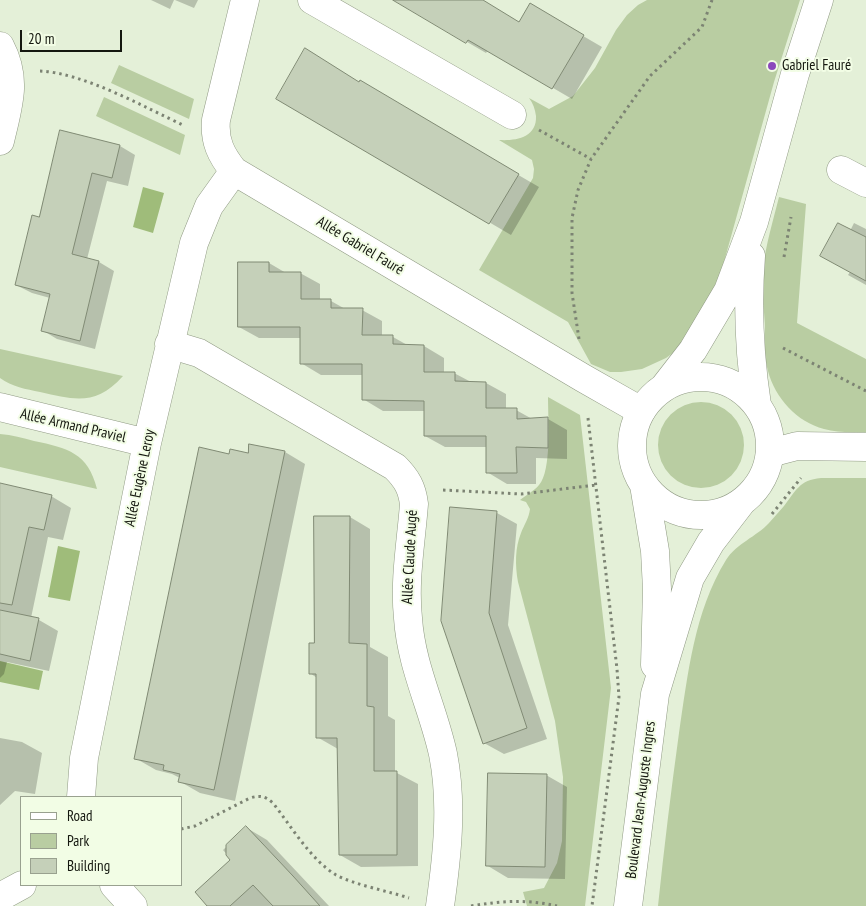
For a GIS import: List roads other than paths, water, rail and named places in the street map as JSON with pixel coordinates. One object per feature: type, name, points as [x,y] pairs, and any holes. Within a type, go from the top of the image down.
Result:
[{"type":"street","name":"Allée Gabriel Fauré","points":[[245,0],[215,130],[222,156],[234,171],[566,368],[641,410]]},
{"type":"street","points":[[312,0],[512,115]]},
{"type":"street","points":[[754,222],[748,299],[752,368],[758,404],[766,420],[770,436],[770,453],[767,468],[753,492],[742,502],[730,509],[702,515],[687,514],[663,504],[644,486],[636,468],[632,448],[635,422],[641,410],[665,386],[693,350],[728,291],[754,222],[795,74],[818,0]]},
{"type":"street","points":[[0,46],[10,73],[11,97],[0,141]]},
{"type":"street","points":[[841,170],[866,183]]},
{"type":"street","name":"Allée Eugène Leroy","points":[[81,796],[84,758],[147,443],[169,344],[194,243],[201,224],[209,206],[234,171]]},
{"type":"street","name":"Allée Claude Augé","points":[[169,344],[199,353],[395,467],[408,482],[413,492],[414,504],[406,577],[408,619],[414,659],[443,754],[447,786],[448,820],[440,904]]},
{"type":"street","points":[[665,386],[681,379],[698,376],[715,378],[731,383],[746,392],[758,404]]},
{"type":"street","name":"Allée Armand Praviel","points":[[0,407],[147,443]]},
{"type":"street","points":[[770,453],[797,446],[866,447]]},
{"type":"street","name":"Boulevard Jean-Auguste Ingres","points":[[628,906],[655,694],[656,570],[654,542],[644,486]]},
{"type":"street","name":"Boulevard Jean-Auguste Ingres","points":[[655,694],[690,578],[711,542],[742,502]]},
{"type":"street","points":[[0,897],[20,886]]},
{"type":"street","points":[[115,886],[133,906]]},
{"type":"place","name":"Gabriel Fauré","points":[[772,66]]}]
